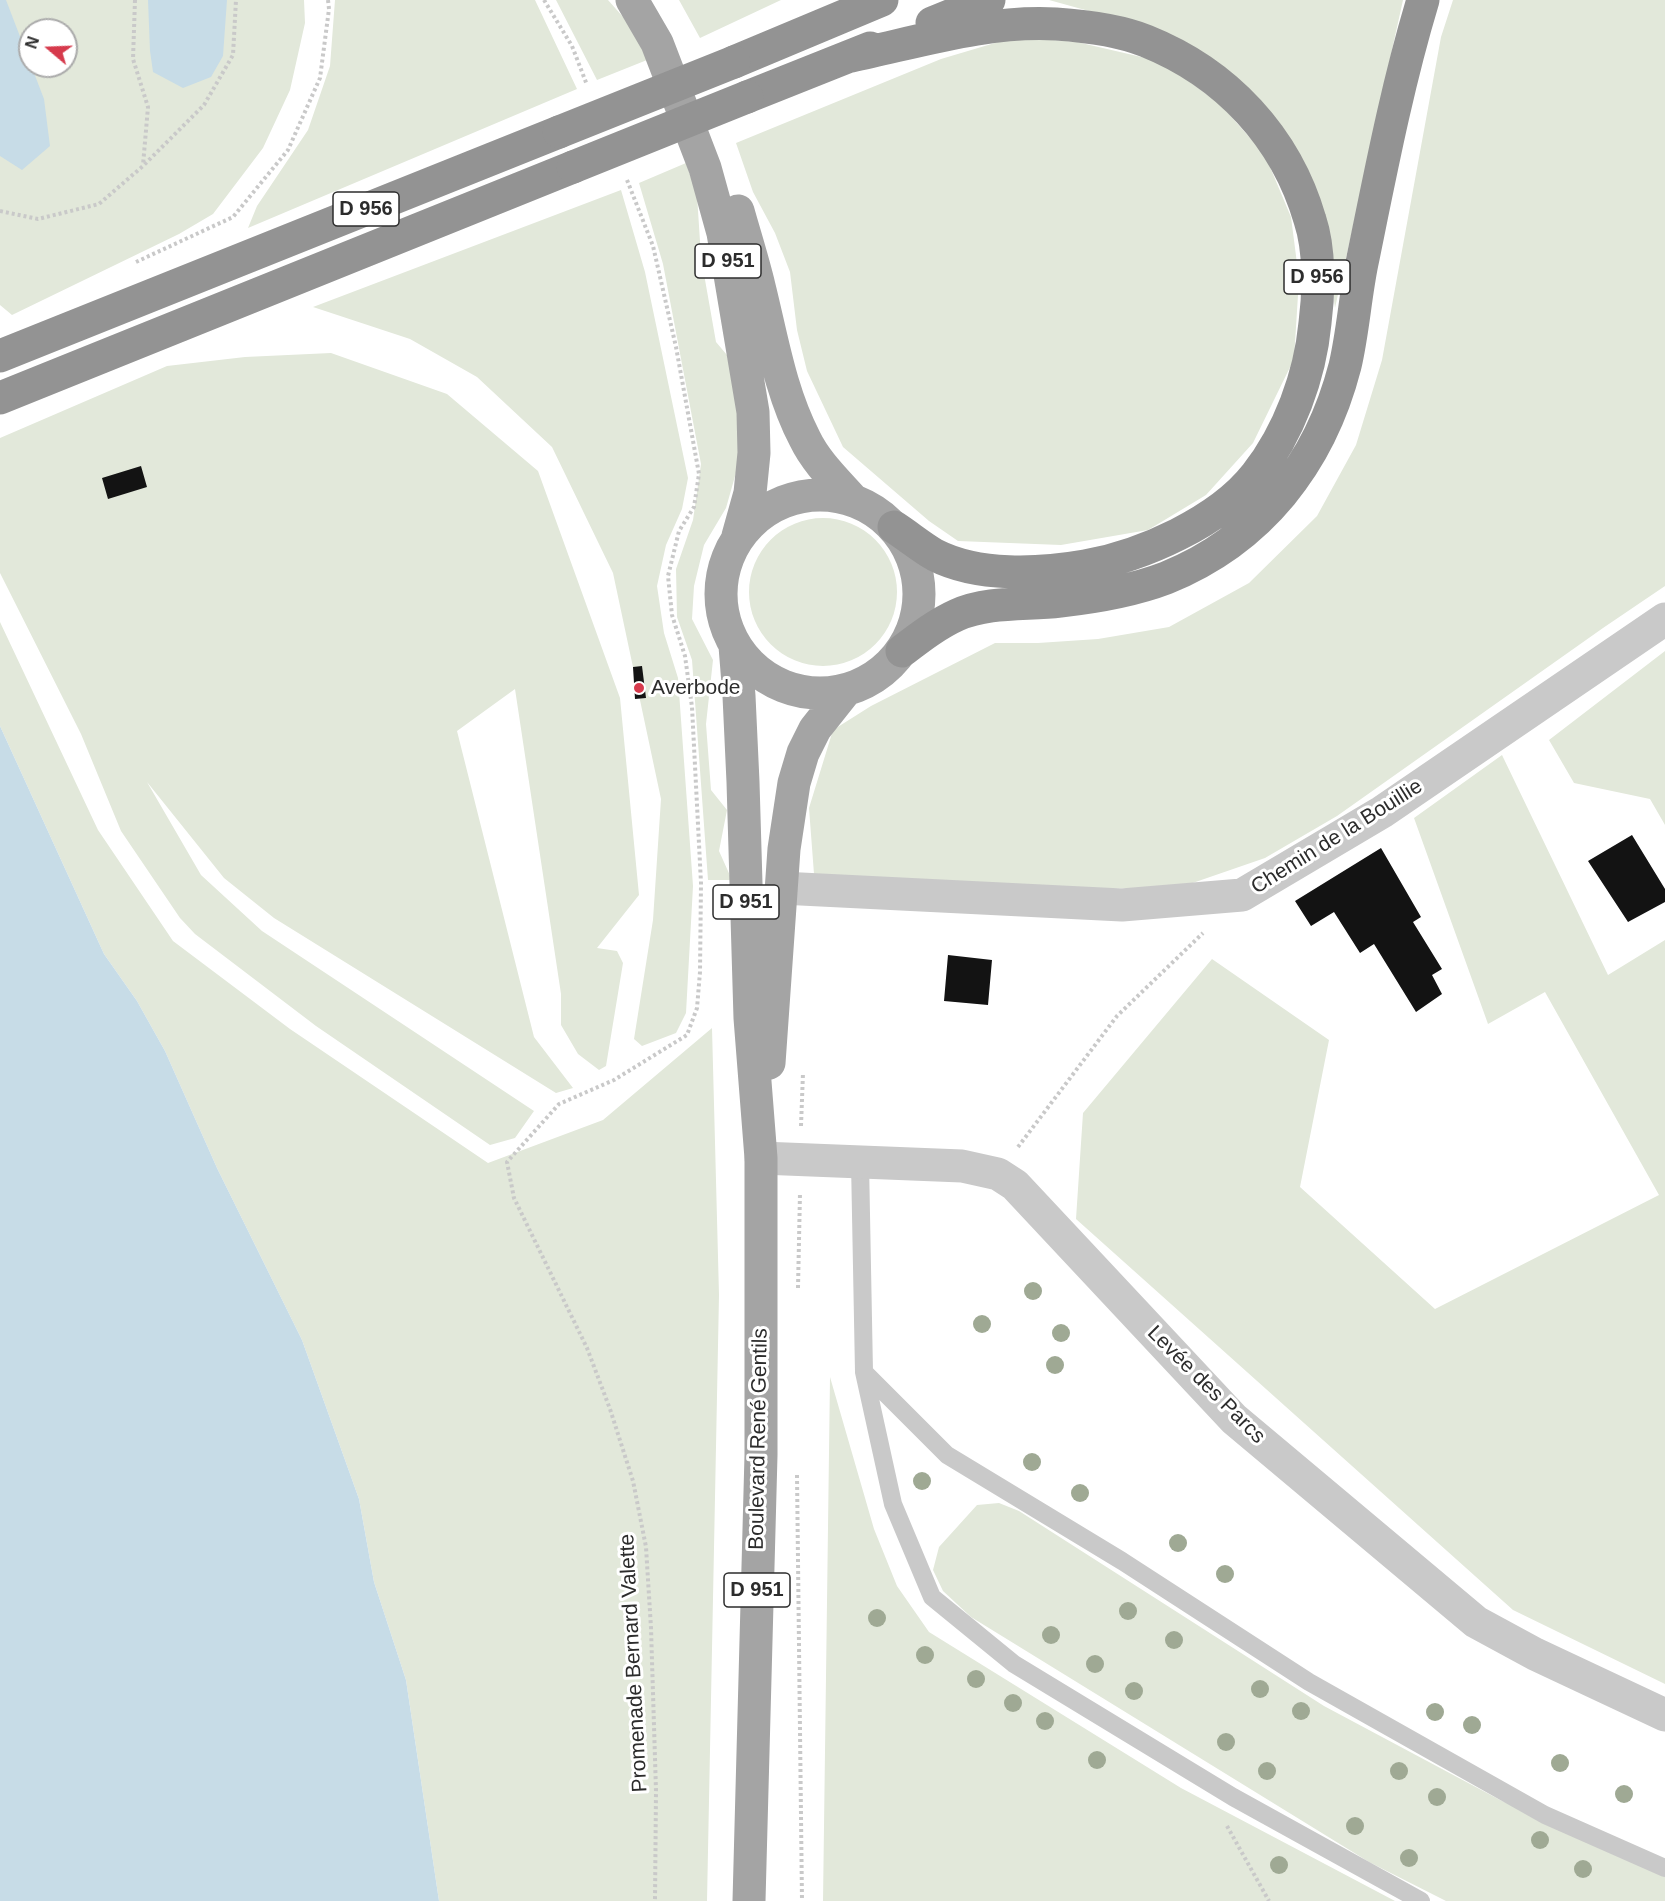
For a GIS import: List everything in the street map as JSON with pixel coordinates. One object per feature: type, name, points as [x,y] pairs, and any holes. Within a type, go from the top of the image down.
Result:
[{"type":"highway","name":"D 956","points":[[734,62],[839,0]]},
{"type":"highway","name":"D 956","points":[[0,356],[734,62],[882,0]]},
{"type":"highway","name":"D 956","points":[[0,398],[989,0]]},
{"type":"highway","name":"D 956","points":[[902,651],[958,614],[981,608],[1100,595],[1137,588],[1168,577],[1203,560],[1239,538],[1292,482],[1314,446],[1332,407],[1345,364],[1366,243],[1410,44],[1423,0]]},
{"type":"highway","name":"D 956","points":[[851,56],[996,25],[1023,23],[1058,24],[1106,30],[1145,40],[1191,63],[1228,89],[1257,118],[1278,147],[1298,185],[1311,222],[1316,259],[1318,300],[1313,346],[1296,402],[1279,439],[1255,477],[1223,506],[1186,531],[1140,551],[1101,564],[1054,571],[1006,571],[963,566],[935,555],[894,527]]},
{"type":"main road","name":"D 951","points":[[632,0],[661,54],[705,168],[723,233],[753,411],[754,453],[750,493],[738,536],[725,562],[720,590],[724,619],[735,645],[747,663],[764,677],[804,692],[824,693],[846,690],[877,676],[902,651],[916,621],[920,588],[912,555],[894,527],[876,511],[854,500],[832,495],[811,494],[789,498],[770,507],[738,536]]},
{"type":"main road","name":"D 951","points":[[657,0],[681,44],[725,164],[759,285],[776,360],[805,441],[823,466],[854,500]]},
{"type":"main road","name":"Boulevard René Gentils","points":[[735,645],[743,782],[750,1018],[761,1158],[761,1455],[749,1901]]},
{"type":"main road","name":"Boulevard René Gentils","points":[[761,1158],[788,816],[794,783],[803,753],[815,729],[846,690]]},
{"type":"street","name":"Chemin de la Bouillie","points":[[781,888],[1122,905],[1242,895],[1382,812],[1665,619]]},
{"type":"street","name":"Levée des Parcs","points":[[761,1158],[962,1166],[998,1174],[1015,1185],[1234,1419],[1476,1622],[1535,1654],[1665,1715]]},
{"type":"lane","points":[[860,1162],[864,1372],[893,1504],[932,1597],[1014,1664],[1200,1777],[1420,1901]]},
{"type":"lane","points":[[864,1372],[947,1455],[1122,1561],[1309,1682],[1545,1815],[1665,1868]]},
{"type":"path","points":[[135,0],[133,58],[148,107],[143,166]]},
{"type":"path","points":[[0,211],[38,219],[99,204],[143,166],[204,105],[233,55],[236,0]]},
{"type":"path","points":[[233,217],[288,150],[320,78],[329,9],[328,0]]},
{"type":"path","points":[[544,0],[572,46],[590,91]]},
{"type":"path","name":"Promenade Bernard Valette","points":[[626,179],[653,246],[676,346],[699,474],[694,507],[679,531],[668,576],[672,615],[685,656],[692,707],[701,884],[700,972],[697,1008],[687,1035],[614,1080],[559,1104],[507,1162],[514,1198],[587,1348],[633,1481],[646,1547],[651,1628],[656,1791],[654,1901]]},
{"type":"path","points":[[998,1174],[1117,1016],[1242,895]]},
{"type":"path","points":[[798,1292],[803,1066]]},
{"type":"path","points":[[797,1470],[802,1901]]},
{"type":"path","points":[[1200,1777],[1269,1901]]},
{"type":"shaded area","points":[[0,0],[304,0],[305,23],[290,90],[263,148],[213,214],[179,234],[12,315],[0,305]]},
{"type":"shaded area","points":[[335,0],[535,0],[577,89],[248,228],[257,206],[308,130],[330,66]]},
{"type":"shaded area","points":[[556,0],[608,0],[632,27],[647,60],[597,80]]},
{"type":"shaded area","points":[[679,0],[781,0],[700,38]]},
{"type":"shaded area","points":[[1049,0],[1403,0],[1335,308],[1324,220],[1293,145],[1125,21]]},
{"type":"shaded area","points":[[1453,0],[1665,0],[1665,586],[1337,816],[1265,858],[1181,887],[1098,889],[814,874],[809,808],[833,730],[871,706],[995,643],[1098,639],[1169,627],[1249,583],[1317,516],[1356,445],[1382,360],[1441,37]]},
{"type":"shaded area","points":[[1015,37],[1077,42],[1163,62],[1221,105],[1265,155],[1291,217],[1299,279],[1294,359],[1253,443],[1206,495],[1148,530],[1061,545],[958,541],[929,521],[843,447],[807,371],[797,330],[790,272],[775,233],[753,192],[736,143],[941,59]]},
{"type":"shaded area","points":[[686,163],[697,195],[701,257],[716,342],[727,355],[737,402],[739,462],[726,508],[704,545],[694,586],[692,619],[713,660],[706,724],[711,790],[727,810],[719,851],[732,880],[708,880],[692,660],[677,617],[676,569],[693,520],[701,464],[663,264],[639,183]]},
{"type":"shaded area","points":[[621,190],[645,272],[688,478],[682,509],[666,545],[657,586],[664,633],[678,678],[693,886],[686,1013],[676,1033],[642,1046],[634,1039],[653,920],[661,799],[613,573],[552,447],[477,377],[410,339],[313,307]]},
{"type":"shaded area","points":[[331,353],[447,394],[538,471],[620,698],[639,895],[597,948],[617,951],[623,963],[606,1066],[599,1070],[578,1054],[561,1025],[561,994],[515,689],[457,731],[534,1037],[573,1088],[556,1093],[274,918],[224,878],[147,782],[201,875],[262,931],[534,1111],[515,1138],[490,1145],[316,1026],[195,934],[180,918],[121,831],[81,734],[0,573],[0,438],[167,366],[245,357]]},
{"type":"shaded area","points":[[823,518],[851,524],[875,540],[891,564],[897,592],[891,620],[875,644],[851,660],[823,666],[795,660],[771,644],[755,620],[749,592],[755,564],[771,540],[795,524]]},
{"type":"shaded area","points":[[0,622],[98,830],[173,941],[290,1029],[488,1163],[603,1120],[712,1028],[719,1295],[707,1901],[439,1901],[406,1680],[374,1582],[359,1499],[302,1340],[217,1168],[165,1051],[137,1001],[104,954],[0,726]]},
{"type":"shaded area","points":[[1665,651],[1665,825],[1650,799],[1574,783],[1549,740]]},
{"type":"shaded area","points":[[1502,755],[1608,975],[1665,940],[1665,1684],[1513,1610],[1076,1219],[1083,1113],[1212,959],[1329,1040],[1300,1187],[1435,1309],[1659,1195],[1545,992],[1488,1024],[1414,818]]},
{"type":"shaded area","points":[[830,1377],[874,1529],[897,1586],[929,1632],[1181,1788],[1395,1901],[823,1901]]},
{"type":"shaded area","points":[[999,1503],[1019,1511],[1324,1706],[1502,1801],[1665,1876],[1665,1901],[1446,1901],[1369,1862],[971,1617],[943,1591],[933,1570],[939,1547],[977,1505]]},
{"type":"water","points":[[0,0],[6,0],[18,31],[18,78],[36,78],[44,99],[50,146],[22,170],[0,156]]},
{"type":"water","points":[[148,0],[227,0],[223,56],[211,77],[183,88],[153,72]]},
{"type":"water","points":[[0,726],[104,954],[137,1001],[165,1051],[217,1168],[302,1340],[359,1499],[374,1582],[406,1680],[439,1901],[0,1901]]},
{"type":"building","points":[[141,466],[147,487],[108,499],[102,478]]},
{"type":"building","name":"Averbode","points":[[642,666],[646,698],[635,699],[633,667]]},
{"type":"building","points":[[1632,835],[1665,889],[1665,902],[1628,922],[1588,861]]},
{"type":"building","points":[[1381,848],[1421,917],[1413,922],[1442,969],[1432,975],[1442,994],[1416,1012],[1374,944],[1360,953],[1334,912],[1311,926],[1295,901]]},
{"type":"building","points":[[948,955],[992,960],[988,1005],[944,1001]]},
{"type":"place","name":"Averbode","points":[[639,688]]}]
